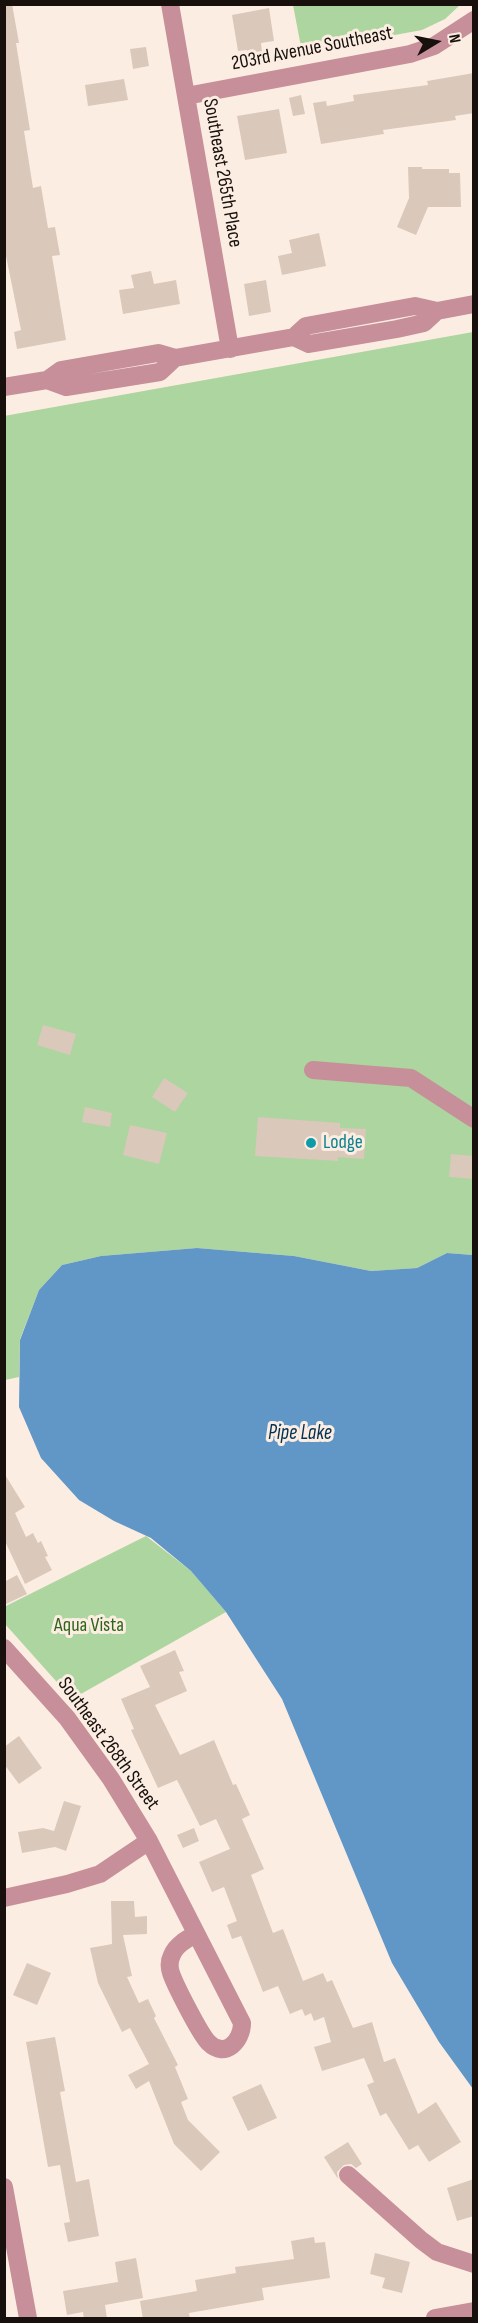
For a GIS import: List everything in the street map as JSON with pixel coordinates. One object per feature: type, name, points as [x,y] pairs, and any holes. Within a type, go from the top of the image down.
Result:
[{"type":"street","name":"Southeast 265th Place","points":[[170,4],[230,349]]},
{"type":"street","name":"203rd Avenue Southeast","points":[[186,96],[410,54],[441,43],[474,20]]},
{"type":"street","points":[[4,387],[47,380],[66,387],[160,372],[175,358],[294,337],[309,344],[424,323],[437,310],[474,304]]},
{"type":"street","points":[[313,1070],[411,1078],[474,1119]]},
{"type":"street","name":"Southeast 268th Street","points":[[4,1648],[67,1718],[111,1779],[149,1841],[242,2023],[241,2036],[235,2044],[225,2048],[220,2049],[207,2041],[172,1976],[170,1962],[172,1952],[196,1934]]},
{"type":"street","points":[[4,1898],[100,1874],[149,1841]]},
{"type":"street","points":[[348,2175],[437,2252],[474,2264]]},
{"type":"street","points":[[4,2187],[28,2319]]},
{"type":"street","points":[[435,2319],[474,2311]]},
{"type":"green space","points":[[293,4],[460,5],[445,19],[422,30],[302,52]]},
{"type":"green space","points":[[473,332],[473,1255],[447,1253],[417,1268],[371,1271],[294,1256],[197,1248],[101,1256],[62,1265],[39,1290],[20,1339],[19,1377],[5,1380],[4,416]]},
{"type":"green space","name":"Aqua Vista","points":[[146,1536],[191,1571],[226,1612],[72,1699],[5,1624],[4,1607]]},
{"type":"water","name":"Pipe Lake","points":[[197,1248],[294,1256],[371,1271],[417,1268],[447,1253],[473,1255],[473,2089],[439,2042],[392,1963],[282,1699],[226,1612],[191,1571],[151,1538],[114,1521],[79,1500],[41,1458],[19,1407],[20,1340],[39,1290],[62,1265],[101,1256]]},
{"type":"building","points":[[4,4],[12,4],[19,43],[16,43],[30,130],[24,131],[33,188],[41,186],[48,228],[55,227],[60,255],[52,256],[66,340],[17,349],[14,332],[21,330],[4,246]]},
{"type":"building","points":[[269,8],[274,41],[261,43],[262,52],[248,54],[247,50],[238,51],[232,15]]},
{"type":"building","points":[[146,47],[149,66],[133,69],[130,49]]},
{"type":"building","points":[[474,73],[474,113],[455,116],[456,120],[383,130],[384,134],[321,144],[313,103],[326,101],[327,106],[354,101],[353,95],[428,85],[427,81]]},
{"type":"building","points":[[124,79],[128,100],[88,106],[85,85]]},
{"type":"building","points":[[301,95],[305,114],[293,116],[289,98]]},
{"type":"building","points":[[279,109],[287,153],[245,160],[237,116]]},
{"type":"building","points":[[408,167],[449,169],[449,173],[460,173],[461,207],[428,207],[416,235],[397,227],[409,198]]},
{"type":"building","points":[[319,233],[326,266],[282,275],[278,256],[292,253],[289,240]]},
{"type":"building","points":[[151,271],[154,284],[176,280],[180,304],[123,314],[119,290],[134,288],[131,275]]},
{"type":"building","points":[[266,280],[271,312],[249,316],[244,284]]},
{"type":"building","points":[[43,1025],[76,1034],[70,1055],[37,1045]]},
{"type":"building","points":[[164,1078],[188,1093],[175,1112],[152,1097]]},
{"type":"building","points":[[85,1107],[112,1113],[110,1127],[82,1122]]},
{"type":"building","name":"Lodge","points":[[258,1117],[340,1123],[340,1128],[366,1129],[364,1159],[338,1157],[338,1161],[255,1156]]},
{"type":"building","points":[[130,1125],[167,1133],[159,1164],[123,1155]]},
{"type":"building","points":[[451,1154],[474,1156],[474,1179],[449,1177]]},
{"type":"building","points":[[4,1473],[25,1507],[15,1513],[26,1537],[33,1533],[38,1543],[41,1541],[48,1556],[45,1557],[52,1570],[25,1584],[4,1539]]},
{"type":"building","points":[[17,1575],[27,1594],[4,1605],[4,1582]]},
{"type":"building","points":[[175,1650],[184,1671],[179,1672],[187,1691],[155,1705],[180,1755],[214,1740],[233,1785],[236,1784],[250,1815],[242,1819],[264,1869],[251,1875],[273,1933],[283,1929],[303,1981],[323,1973],[327,1982],[332,1980],[353,2028],[372,2022],[384,2062],[395,2058],[418,2114],[436,2102],[461,2142],[429,2162],[418,2145],[409,2150],[386,2113],[380,2116],[367,2085],[374,2082],[364,2058],[322,2071],[314,2047],[331,2042],[324,2017],[314,2021],[311,2013],[305,2016],[302,2009],[290,2014],[278,1986],[263,1992],[241,1936],[232,1939],[227,1925],[237,1921],[224,1887],[212,1892],[199,1862],[230,1849],[216,1819],[200,1826],[177,1780],[158,1788],[131,1730],[134,1729],[121,1699],[150,1687],[140,1666]]},
{"type":"building","points":[[19,1736],[42,1768],[19,1784],[4,1764],[4,1747]]},
{"type":"building","points":[[64,1801],[81,1806],[66,1851],[55,1847],[22,1853],[18,1832],[43,1828],[54,1831]]},
{"type":"building","points":[[194,1828],[199,1841],[183,1848],[177,1835]]},
{"type":"building","points":[[111,1901],[134,1901],[135,1917],[147,1916],[147,1934],[123,1935],[132,1976],[127,1977],[139,2003],[148,1999],[156,2016],[154,2018],[178,2065],[175,2067],[188,2099],[181,2102],[188,2120],[220,2152],[201,2171],[174,2144],[149,2081],[136,2089],[128,2075],[149,2064],[130,2028],[122,2032],[98,1983],[90,1948],[112,1944]]},
{"type":"building","points":[[27,1963],[51,1973],[37,2005],[13,1995]]},
{"type":"building","points":[[55,2037],[65,2091],[60,2092],[76,2182],[89,2179],[99,2236],[68,2242],[64,2223],[70,2222],[60,2165],[48,2167],[26,2042]]},
{"type":"building","points":[[261,2084],[277,2118],[248,2131],[232,2097]]},
{"type":"building","points":[[348,2142],[362,2164],[356,2168],[351,2164],[344,2165],[337,2172],[338,2179],[324,2157]]},
{"type":"building","points":[[474,2179],[474,2216],[457,2221],[447,2188]]},
{"type":"building","points":[[314,2237],[315,2243],[325,2242],[330,2278],[262,2288],[264,2300],[189,2313],[190,2319],[143,2319],[140,2301],[197,2291],[195,2280],[236,2273],[235,2267],[294,2259],[291,2241]]},
{"type":"building","points":[[375,2253],[410,2262],[402,2293],[382,2288],[385,2278],[370,2274]]},
{"type":"building","points":[[136,2258],[143,2298],[105,2305],[107,2319],[84,2319],[83,2312],[67,2315],[63,2291],[118,2282],[115,2262]]},
{"type":"place","name":"Lodge","points":[[311,1143]]}]
